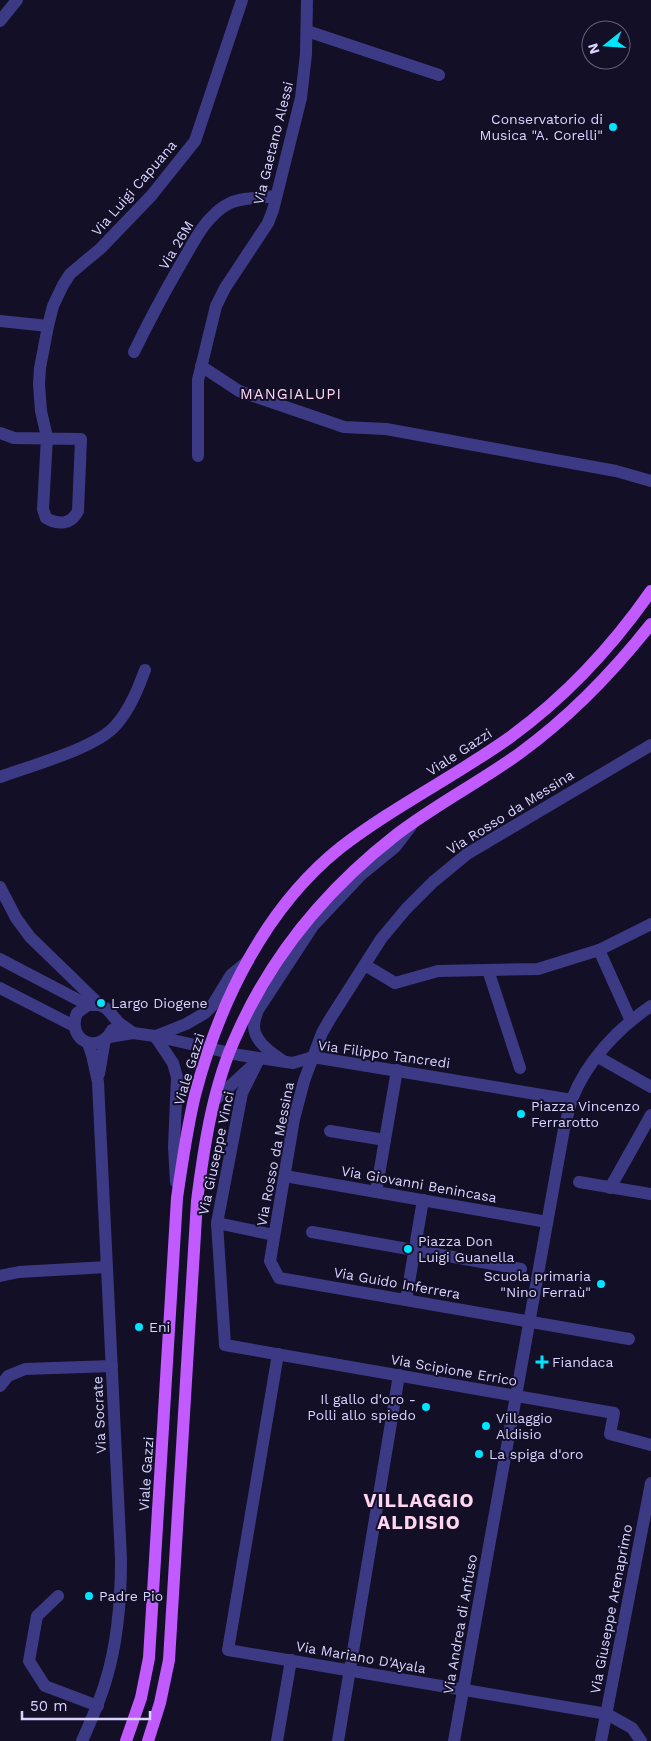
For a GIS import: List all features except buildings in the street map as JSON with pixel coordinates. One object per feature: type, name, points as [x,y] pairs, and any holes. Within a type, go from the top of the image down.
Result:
[{"type":"main road","name":"Viale Gazzi","points":[[126,1741],[141,1698],[149,1658],[177,1198],[195,1094],[222,1015],[260,939],[284,907],[319,867],[339,849],[376,822],[486,753],[532,720],[596,661],[651,591]]},
{"type":"main road","points":[[148,1741],[160,1702],[168,1660],[197,1201],[203,1154],[215,1100],[236,1035],[256,996],[304,923],[355,868],[414,822],[520,752],[562,720],[617,666],[651,624]]},
{"type":"street","points":[[0,21],[16,0]]},
{"type":"street","name":"Via Luigi Capuana","points":[[47,438],[81,439],[78,511],[75,518],[67,522],[53,522],[46,518],[43,509],[47,438],[41,411],[39,384],[48,326],[60,292],[70,274],[101,248],[151,196],[194,141],[242,0]]},
{"type":"street","name":"Via Gaetano Alessi","points":[[198,456],[197,391],[200,366],[212,319],[220,297],[268,223],[276,196],[301,98],[304,76],[307,0]]},
{"type":"street","points":[[306,31],[439,75]]},
{"type":"street","name":"Via 26M","points":[[134,352],[154,311],[196,239],[215,214],[227,204],[240,200],[276,196]]},
{"type":"street","points":[[0,321],[48,326]]},
{"type":"street","points":[[200,366],[239,391],[344,428],[386,429],[616,471],[651,481]]},
{"type":"street","points":[[0,433],[14,438],[47,438]]},
{"type":"street","points":[[0,777],[82,747],[107,734],[125,714],[145,670]]},
{"type":"street","name":"Via Rosso da Messina","points":[[279,1278],[270,1261],[294,1120],[304,1081],[330,1019],[381,939],[406,909],[456,862],[492,838],[651,745]]},
{"type":"street","points":[[285,1062],[268,1050],[255,1034],[254,1026],[258,1010],[313,926],[362,874],[396,847],[414,822]]},
{"type":"street","points":[[0,887],[16,918],[30,937],[83,989],[94,1005]]},
{"type":"street","points":[[365,964],[395,982],[438,971],[538,969],[599,950],[651,924]]},
{"type":"street","points":[[599,950],[631,1020]]},
{"type":"street","points":[[0,959],[94,1005],[107,1009],[119,1023],[133,1033]]},
{"type":"street","points":[[177,1198],[174,1147],[177,1077],[173,1063],[156,1036],[186,1024],[205,1012],[212,1006],[231,975],[248,961]]},
{"type":"street","points":[[488,970],[520,1068]]},
{"type":"street","points":[[0,988],[74,1026]]},
{"type":"street","points":[[94,1005],[77,1013],[74,1026],[76,1033],[81,1039],[88,1043],[96,1044],[107,1038],[133,1033]]},
{"type":"street","name":"Via Andrea di Anfuso","points":[[454,1741],[564,1129],[572,1100],[587,1070],[621,1028],[651,1006]]},
{"type":"street","points":[[98,1082],[107,1038],[112,1030],[111,1015]]},
{"type":"street","name":"Via Filippo Tancredi","points":[[133,1033],[156,1036],[259,1059],[293,1063],[313,1057],[572,1100]]},
{"type":"street","points":[[88,1043],[98,1082]]},
{"type":"street","points":[[598,1057],[651,1087]]},
{"type":"street","points":[[215,1100],[259,1059]]},
{"type":"street","name":"Via Giuseppe Vinci","points":[[225,1346],[217,1223],[242,1094],[259,1059]]},
{"type":"street","points":[[376,1192],[397,1070]]},
{"type":"street","name":"Via Socrate","points":[[82,1741],[98,1706],[112,1656],[121,1585],[98,1082]]},
{"type":"street","points":[[610,1188],[651,1116]]},
{"type":"street","points":[[330,1131],[384,1140]]},
{"type":"street","name":"Via Giovanni Benincasa","points":[[285,1176],[547,1222]]},
{"type":"street","points":[[579,1182],[651,1194]]},
{"type":"street","points":[[406,1300],[424,1200]]},
{"type":"street","points":[[217,1223],[274,1236]]},
{"type":"street","points":[[312,1232],[521,1269]]},
{"type":"street","points":[[0,1276],[19,1272],[107,1267]]},
{"type":"street","name":"Via Guido Inferrera","points":[[279,1278],[629,1339]]},
{"type":"street","name":"Via Scipione Errico","points":[[225,1346],[614,1413],[610,1434],[651,1445]]},
{"type":"street","name":"Via Mariano D'Ayala","points":[[278,1354],[228,1650],[606,1714],[632,1728],[642,1741]]},
{"type":"street","points":[[0,1386],[8,1376],[25,1369],[112,1366]]},
{"type":"street","points":[[338,1741],[399,1376]]},
{"type":"street","name":"Via Giuseppe Arenaprimo","points":[[602,1741],[651,1483]]},
{"type":"street","points":[[58,1596],[37,1616],[29,1662],[45,1686],[98,1706]]},
{"type":"street","points":[[277,1741],[291,1660]]},
{"type":"place","name":"Conservatorio di Musica \"A. Corelli\"","points":[[613,127]]},
{"type":"place","name":"Largo Diogene","points":[[101,1003]]},
{"type":"place","name":"Piazza Vincenzo Ferrarotto","points":[[521,1114]]},
{"type":"place","name":"Piazza Don Luigi Guanella","points":[[408,1249]]},
{"type":"place","name":"Scuola primaria \"Nino Ferraù\"","points":[[601,1284]]},
{"type":"place","name":"Eni","points":[[139,1327]]},
{"type":"place","name":"Fiandaca","points":[[542,1362]]},
{"type":"place","name":"Il gallo d'oro - Polli allo spiedo","points":[[426,1407]]},
{"type":"place","name":"Villaggio Aldisio","points":[[486,1426]]},
{"type":"place","name":"La spiga d'oro","points":[[479,1454]]},
{"type":"place","name":"Padre Pio","points":[[89,1596]]},
{"type":"district","name":"MANGIALUPI","points":[[291,394]]},
{"type":"district","name":"VILLAGGIO ALDISIO","points":[[419,1511]]}]
